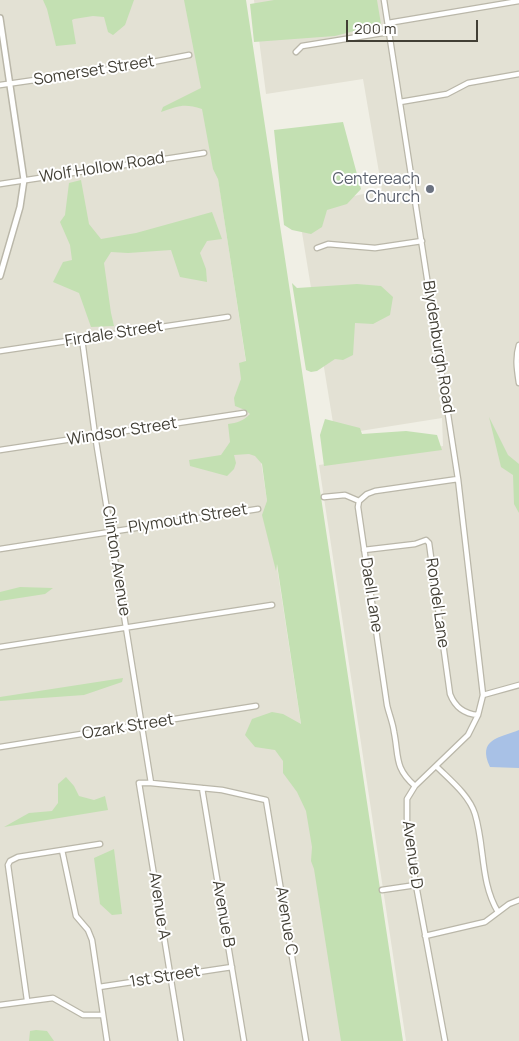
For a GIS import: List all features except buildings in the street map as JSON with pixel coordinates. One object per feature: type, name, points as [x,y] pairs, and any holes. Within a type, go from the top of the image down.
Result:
[{"type":"street","name":"Blydenburgh Road","points":[[384,0],[458,479],[483,695]]},
{"type":"street","points":[[388,23],[519,1]]},
{"type":"street","points":[[0,18],[24,180],[20,207],[0,276]]},
{"type":"street","points":[[296,52],[302,46],[389,32]]},
{"type":"street","name":"Somerset Street","points":[[0,85],[189,55]]},
{"type":"street","points":[[400,102],[447,94],[464,84],[519,74]]},
{"type":"street","name":"Wolf Hollow Road","points":[[0,184],[204,153]]},
{"type":"street","points":[[317,248],[328,244],[381,247],[422,241]]},
{"type":"street","name":"Firdale Street","points":[[0,351],[228,317]]},
{"type":"street","name":"Clinton Avenue","points":[[82,339],[95,435],[112,531],[151,783]]},
{"type":"street","points":[[519,345],[516,363],[519,383]]},
{"type":"street","name":"Windsor Street","points":[[0,450],[244,413]]},
{"type":"street","points":[[324,497],[345,495],[359,501],[371,492],[458,479]]},
{"type":"street","name":"Daell Lane","points":[[359,501],[358,512],[387,705],[393,723],[398,762],[402,774],[415,786]]},
{"type":"street","name":"Plymouth Street","points":[[0,549],[258,509]]},
{"type":"street","name":"Rondel Lane","points":[[364,550],[415,544],[426,540],[429,543],[450,694],[458,708],[470,714],[478,715]]},
{"type":"street","points":[[0,647],[272,605]]},
{"type":"street","points":[[483,695],[519,685]]},
{"type":"street","name":"Avenue D","points":[[446,1041],[416,885],[406,814],[407,799],[415,786],[468,735],[478,715],[483,695]]},
{"type":"street","name":"Ozark Street","points":[[0,747],[256,706]]},
{"type":"street","points":[[436,766],[466,798],[475,814],[489,892],[498,912]]},
{"type":"street","name":"Avenue A","points":[[151,783],[139,783],[182,1041]]},
{"type":"street","points":[[151,783],[202,788]]},
{"type":"street","name":"Avenue C","points":[[202,788],[222,790],[266,800],[306,1041]]},
{"type":"street","name":"Avenue B","points":[[202,788],[244,1041]]},
{"type":"street","points":[[27,1000],[8,871],[10,861],[18,857],[100,844]]},
{"type":"street","points":[[62,850],[76,916],[88,930],[92,940],[107,1041]]},
{"type":"street","points":[[382,890],[416,885]]},
{"type":"street","points":[[425,936],[476,926],[485,922],[509,904],[519,900]]},
{"type":"street","name":"1st Street","points":[[99,987],[232,967]]},
{"type":"street","points":[[0,1005],[53,998],[83,1015],[102,1016]]},
{"type":"shaded area","points":[[0,0],[191,0],[349,1041],[0,1041]]},
{"type":"shaded area","points":[[254,0],[519,0],[519,1041],[406,1041],[319,465],[443,446],[442,418],[335,435],[298,208],[382,190],[363,79],[266,94]]},
{"type":"green space","points":[[43,0],[134,0],[125,25],[113,35],[108,32],[104,17],[93,16],[74,19],[72,20],[76,44],[56,46]]},
{"type":"green space","points":[[184,0],[246,0],[403,1041],[341,1041],[314,869],[311,861],[312,847],[306,811],[297,792],[283,773],[283,761],[275,750],[255,747],[245,735],[252,719],[272,712],[283,714],[301,724],[277,564],[276,571],[262,515],[267,501],[262,464],[255,456],[249,454],[234,455],[236,463],[234,469],[227,476],[190,466],[189,460],[221,455],[230,442],[228,424],[240,421],[250,414],[235,406],[234,398],[241,379],[239,363],[246,361],[218,179],[213,169],[202,109],[181,106],[161,112],[163,107],[201,88]]},
{"type":"green space","points":[[274,0],[377,0],[381,24],[335,36],[254,42],[250,4]]},
{"type":"green space","points":[[343,122],[361,189],[347,204],[327,210],[322,227],[311,234],[292,230],[284,225],[274,130]]},
{"type":"green space","points":[[81,180],[89,224],[101,239],[136,233],[212,212],[222,239],[207,241],[200,253],[206,269],[207,282],[180,277],[171,250],[128,253],[111,252],[104,263],[114,326],[91,327],[79,293],[53,282],[63,262],[72,260],[70,245],[60,222],[65,215],[69,183]]},
{"type":"green space","points":[[292,283],[297,288],[357,284],[381,286],[393,297],[390,315],[373,324],[355,323],[353,355],[343,360],[335,359],[317,371],[311,372],[306,370]]},
{"type":"green space","points":[[489,417],[508,455],[519,464],[519,513],[514,504],[513,475],[501,467]]},
{"type":"green space","points":[[325,419],[360,428],[362,434],[406,431],[437,435],[442,450],[324,466],[320,435]]},
{"type":"green space","points":[[20,587],[53,588],[45,594],[0,601],[0,592]]},
{"type":"green space","points":[[123,678],[122,682],[84,695],[0,701],[0,697]]},
{"type":"green space","points":[[66,777],[74,786],[79,796],[94,800],[105,796],[108,810],[4,827],[29,813],[52,811],[58,803],[58,784]]},
{"type":"green space","points":[[114,849],[122,914],[112,915],[100,904],[94,858]]},
{"type":"green space","points":[[30,1031],[47,1031],[54,1041],[29,1041]]},
{"type":"water","points":[[519,730],[519,768],[490,767],[486,751],[488,745],[498,738]]},
{"type":"place","name":"Centereach Church","points":[[430,189]]}]
